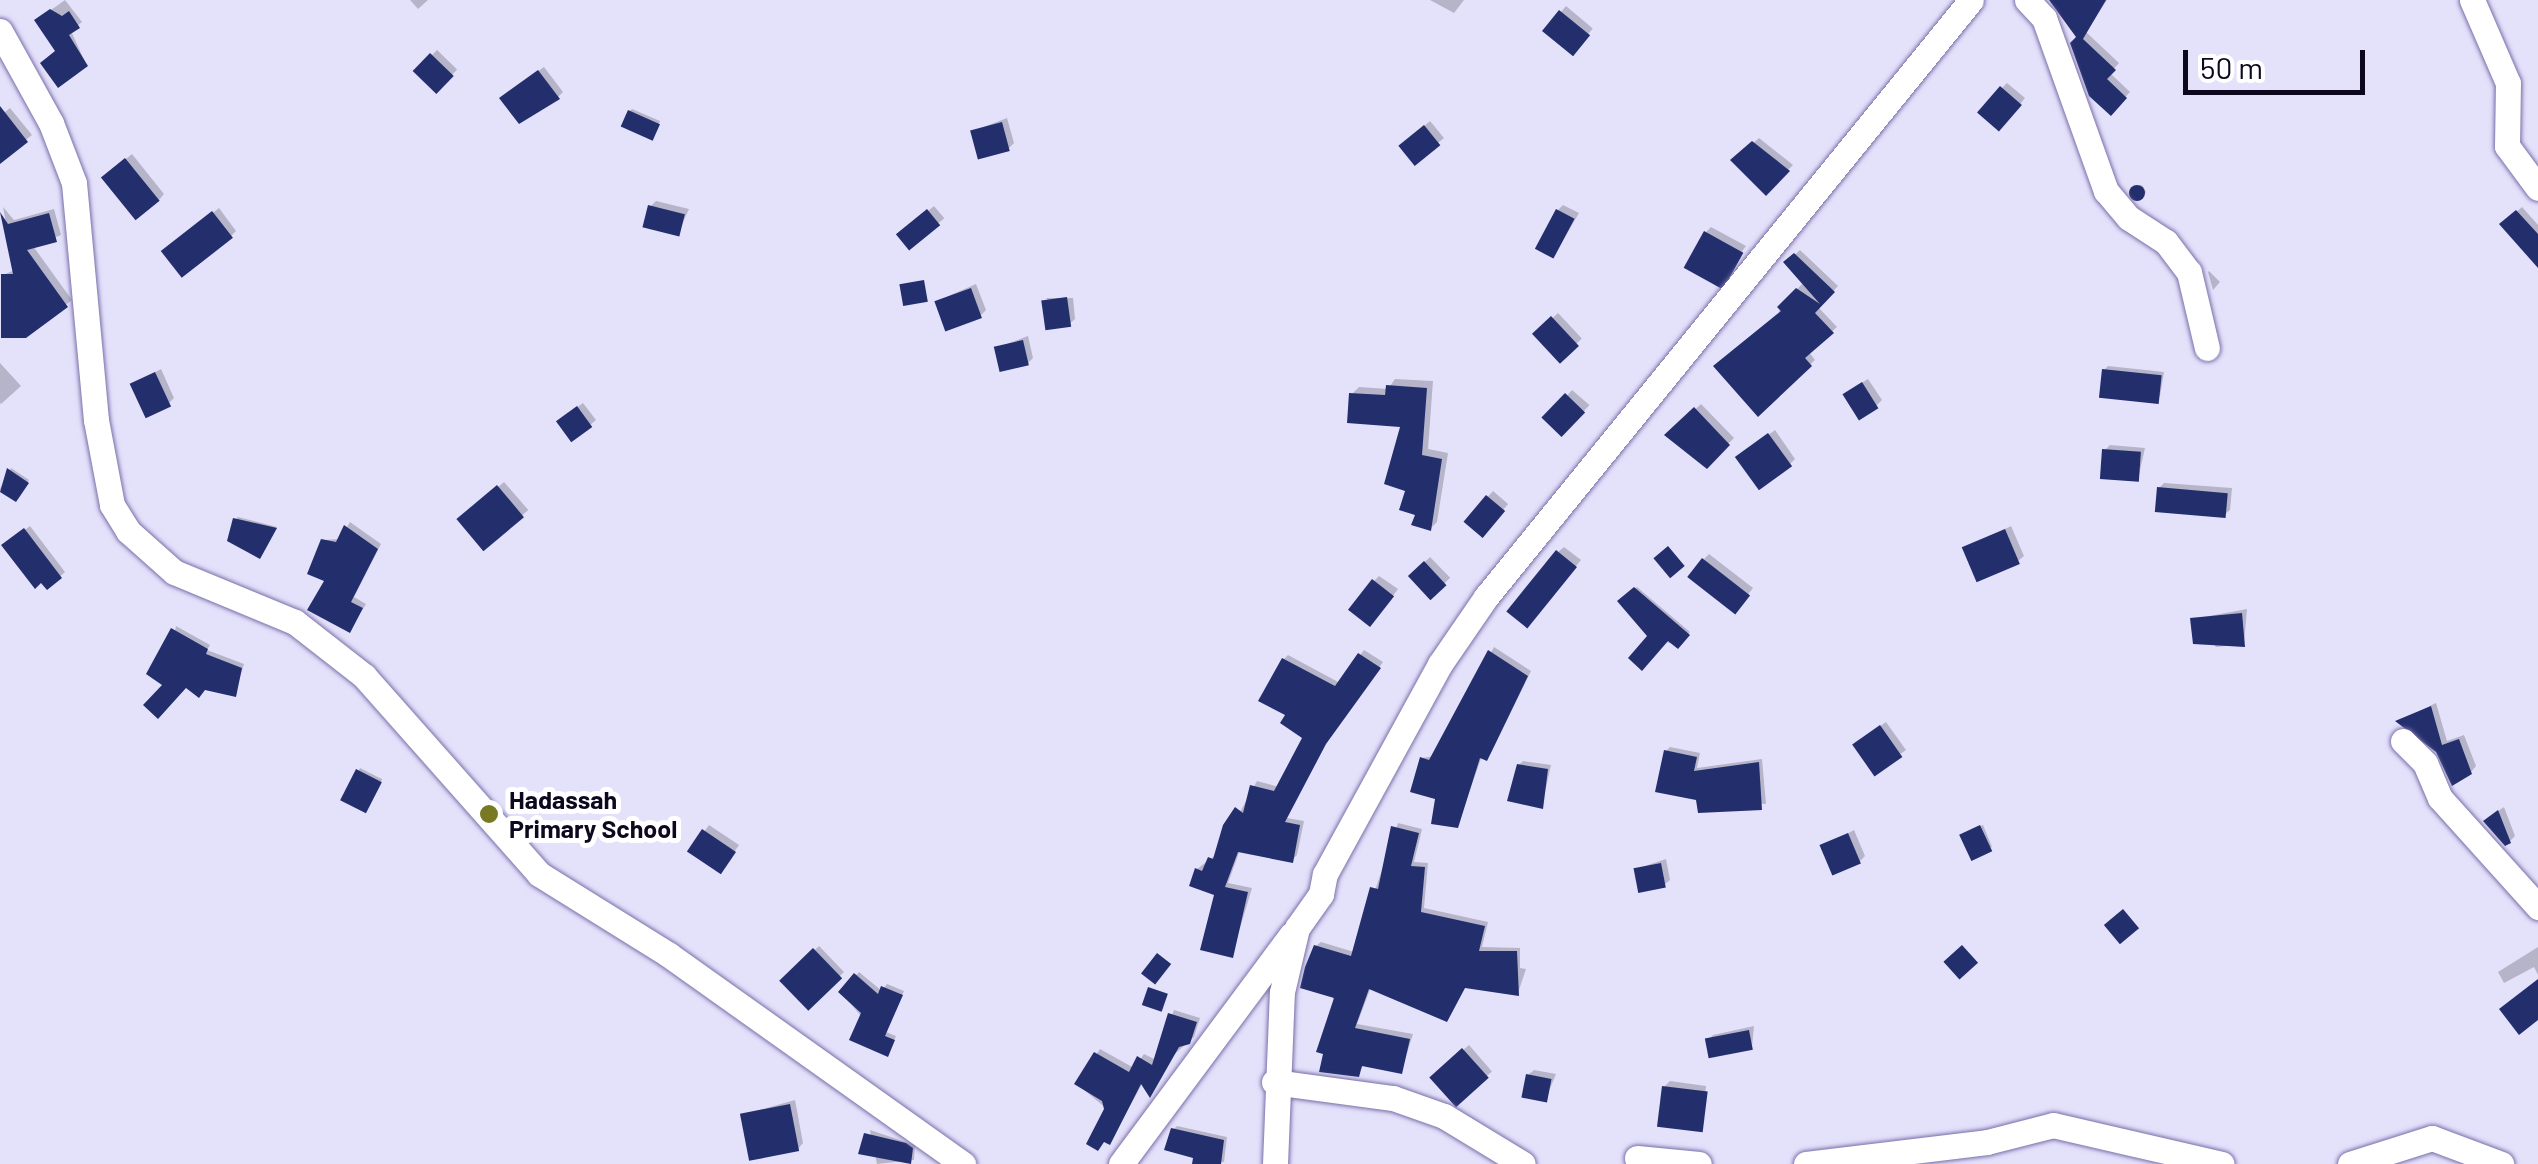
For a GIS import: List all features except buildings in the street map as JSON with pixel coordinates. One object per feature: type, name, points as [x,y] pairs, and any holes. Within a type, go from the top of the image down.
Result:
[{"type":"street","points":[[1121,1164],[1321,894],[1325,874],[1440,664],[1486,598],[1971,0]]},
{"type":"street","points":[[2027,0],[2044,18],[2106,191],[2128,218],[2166,242],[2189,272],[2207,348]]},
{"type":"street","points":[[2472,0],[2508,83],[2508,146],[2538,188]]},
{"type":"street","points":[[0,31],[50,123],[74,183],[96,420],[112,505],[128,531],[174,572],[294,622],[364,676],[539,874],[669,954],[963,1164]]},
{"type":"street","points":[[2403,741],[2425,764],[2440,798],[2538,908]]},
{"type":"street","points":[[1275,1164],[1274,1082],[1282,992],[1297,928]]},
{"type":"street","points":[[1274,1082],[1393,1098],[1444,1116],[1523,1164]]},
{"type":"street","points":[[1806,1164],[1986,1142],[2052,1125],[2222,1164]]},
{"type":"street","points":[[2350,1164],[2432,1138],[2501,1164]]},
{"type":"street","points":[[1637,1158],[1699,1164]]},
{"type":"place","name":"Hadassah Primary School","points":[[489,814]]}]
